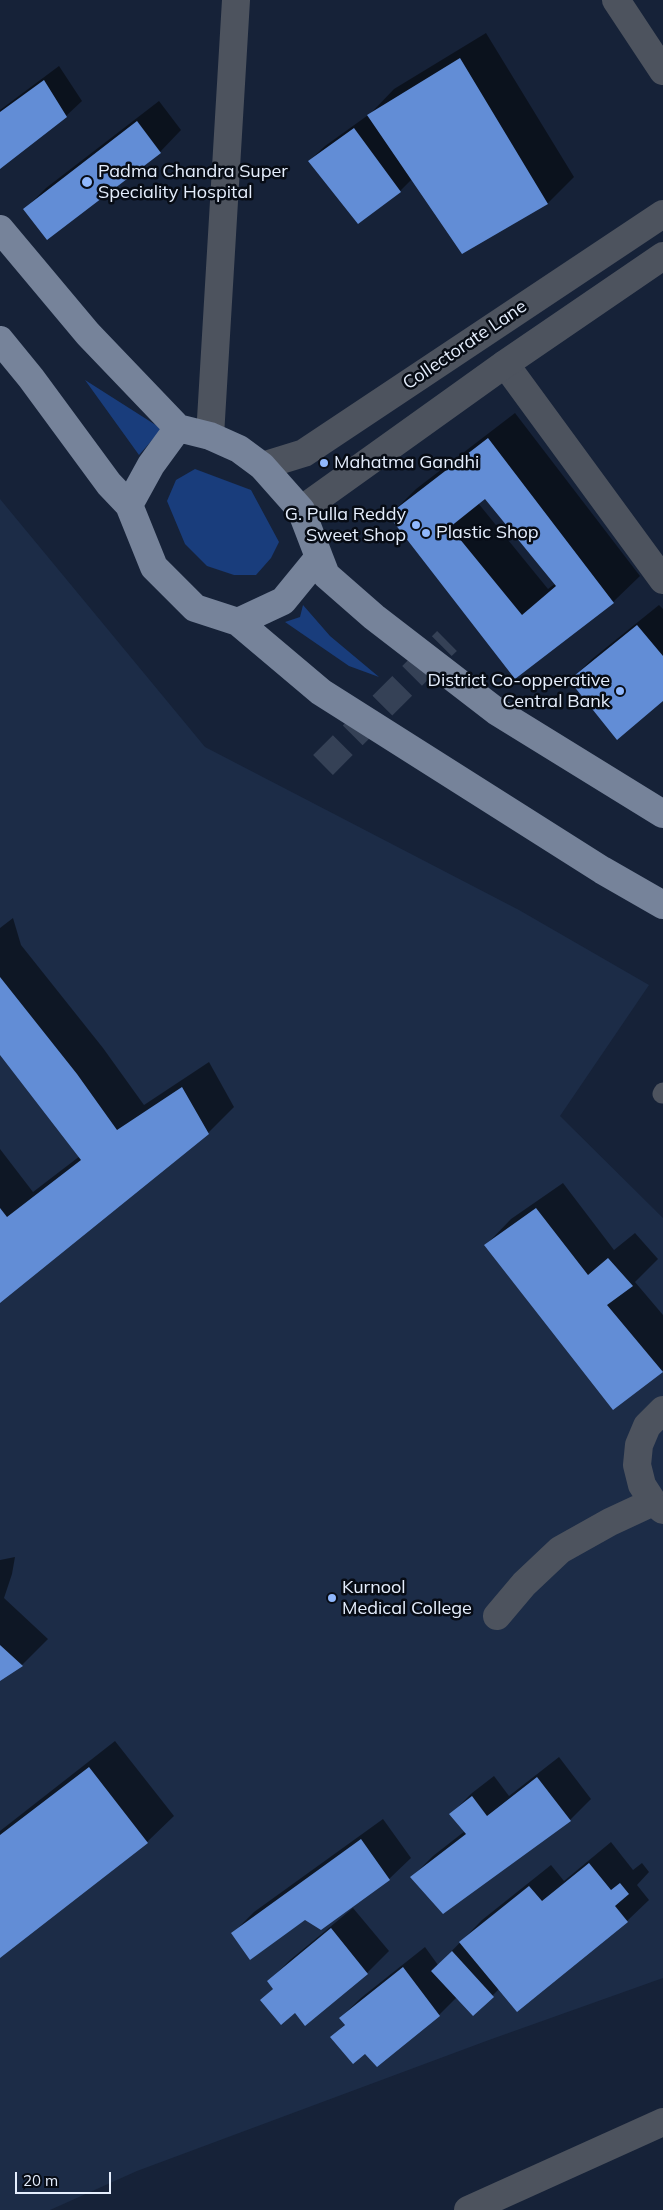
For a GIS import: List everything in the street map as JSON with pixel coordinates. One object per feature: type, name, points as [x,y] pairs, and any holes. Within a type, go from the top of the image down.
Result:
[{"type":"main road","points":[[0,228],[88,334],[178,428],[210,436],[239,449],[262,466],[301,510],[326,574],[367,611],[496,711],[663,814]]},
{"type":"main road","points":[[0,340],[31,378],[110,484],[129,505],[154,567],[195,608],[238,622],[321,692],[602,870],[663,906]]},
{"type":"main road","points":[[129,505],[150,465],[178,428]]},
{"type":"main road","points":[[238,622],[284,601],[319,557]]},
{"type":"street","points":[[210,436],[236,0]]},
{"type":"street","points":[[616,0],[663,72]]},
{"type":"street","name":"Collectorate Lane","points":[[262,466],[304,453],[663,214]]},
{"type":"street","points":[[301,510],[505,364],[663,256]]},
{"type":"street","points":[[484,332],[505,364],[663,580]]},
{"type":"street","points":[[497,1616],[524,1584],[560,1550],[610,1522],[658,1506],[642,1485],[637,1465],[639,1445],[647,1426],[663,1410]]},
{"type":"street","points":[[468,2210],[663,2122]]},
{"type":"shaded area","points":[[85,380],[162,429],[139,455]]},
{"type":"shaded area","points":[[195,469],[251,490],[279,542],[271,558],[256,575],[234,575],[207,566],[185,544],[167,501],[176,480]]},
{"type":"shaded area","name":"Kurnool Medical College","points":[[0,499],[205,747],[519,910],[649,985],[560,1116],[663,1218],[663,1978],[489,2040],[137,2171],[50,2210],[0,2210]]},
{"type":"shaded area","points":[[303,605],[330,636],[379,677],[349,666],[285,622],[300,617]]},
{"type":"building","points":[[460,58],[548,204],[462,254],[367,115]]},
{"type":"building","points":[[44,80],[67,117],[0,169],[0,112]]},
{"type":"building","points":[[137,121],[161,153],[47,240],[23,209]]},
{"type":"building","points":[[354,128],[401,192],[358,224],[308,161]]},
{"type":"building","points":[[488,438],[614,603],[515,679],[388,515]],"holes":[[[485,499],[556,586],[522,615],[450,527]]]},
{"type":"building","name":"District Co-opperative Central Bank","points":[[637,625],[663,656],[663,701],[617,740],[569,680]]},
{"type":"building","points":[[0,977],[77,1074],[117,1130],[182,1087],[209,1134],[0,1303],[0,1208],[7,1217],[81,1160],[0,1055]]},
{"type":"building","points":[[536,1208],[588,1275],[608,1258],[633,1286],[607,1305],[663,1372],[613,1410],[484,1245]]},
{"type":"building","points":[[0,1645],[23,1666],[0,1681]]},
{"type":"building","points":[[89,1767],[148,1843],[0,1958],[0,1835]]},
{"type":"building","points":[[537,1777],[571,1821],[443,1914],[410,1877],[466,1834],[449,1814],[472,1796],[487,1816]]},
{"type":"building","points":[[361,1839],[390,1880],[321,1930],[305,1920],[250,1960],[231,1933]]},
{"type":"building","points":[[589,1863],[611,1890],[620,1883],[629,1894],[615,1906],[628,1922],[517,2012],[459,1942],[529,1886],[542,1901]]},
{"type":"building","points":[[331,1928],[368,1974],[305,2026],[295,2013],[281,2025],[260,2000],[273,1989],[267,1981]]},
{"type":"building","points":[[452,1951],[494,1997],[473,2016],[431,1971]]},
{"type":"building","points":[[403,1967],[440,2016],[377,2067],[365,2054],[353,2064],[330,2037],[345,2025],[339,2018]]},
{"type":"tunnel","points":[[323,765],[447,641]]},
{"type":"place","name":"Padma Chandra Super Speciality Hospital","points":[[87,182]]},
{"type":"place","name":"Mahatma Gandhi","points":[[324,463]]},
{"type":"place","name":"G. Pulla Reddy Sweet Shop","points":[[416,525]]},
{"type":"place","name":"Plastic Shop","points":[[426,533]]},
{"type":"place","name":"District Co-opperative Central Bank","points":[[620,691]]},
{"type":"place","name":"Kurnool Medical College","points":[[332,1598]]}]
